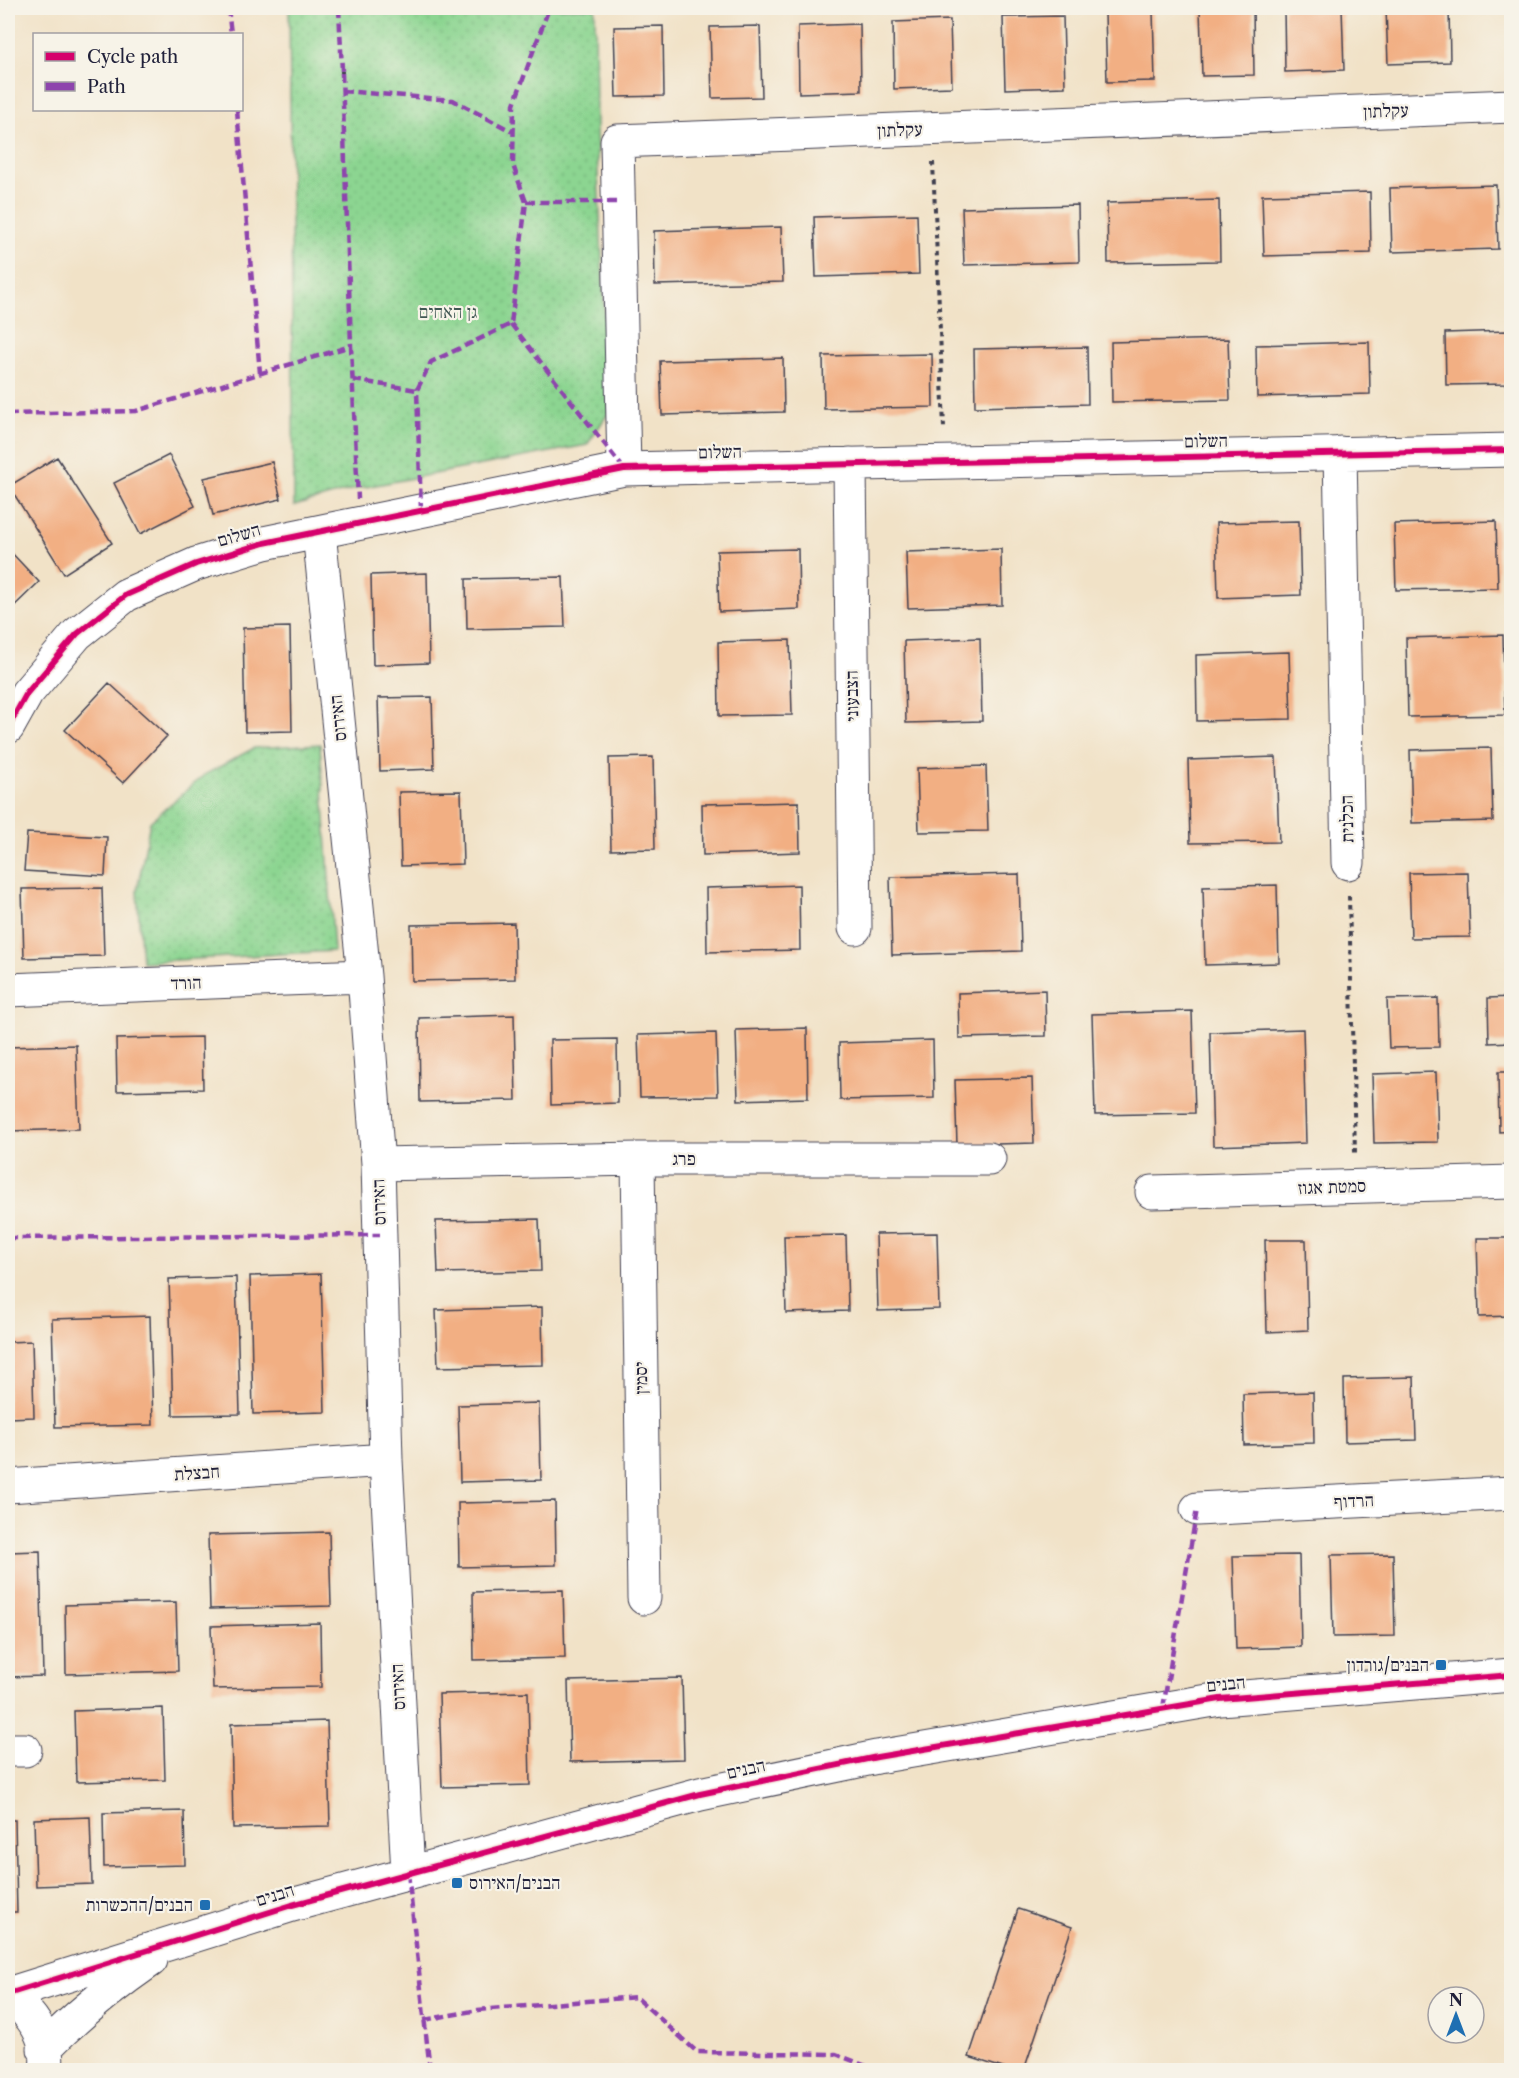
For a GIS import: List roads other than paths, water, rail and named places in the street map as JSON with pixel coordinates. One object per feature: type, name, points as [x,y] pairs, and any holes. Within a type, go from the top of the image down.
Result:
[{"type":"street","name":"עקלתון","points":[[624,469],[617,141],[1512,106]]},
{"type":"street","name":"השלום","points":[[8,727],[27,693],[77,634],[126,595],[196,564],[264,543],[624,469],[1512,450]]},
{"type":"street","name":"הכלנית","points":[[1340,453],[1348,863]]},
{"type":"street","name":"הצבעוני","points":[[850,464],[855,928]]},
{"type":"street","name":"האירוס","points":[[319,532],[363,976],[378,1164],[386,1460],[408,1873]]},
{"type":"street","name":"הורד","points":[[8,990],[363,976]]},
{"type":"street","name":"פרג","points":[[378,1164],[638,1159],[989,1159]]},
{"type":"street","name":"יסמין","points":[[638,1159],[644,1598]]},
{"type":"street","name":"סמטת אגוז","points":[[1152,1192],[1512,1182]]},
{"type":"street","name":"חבצלת","points":[[8,1486],[386,1460]]},
{"type":"street","name":"הרדוף","points":[[1197,1509],[1512,1493]]},
{"type":"street","name":"הבנים","points":[[8,1994],[292,1905],[700,1794],[877,1757],[1220,1699],[1512,1675]]},
{"type":"street","name":"הבנים","points":[[45,2060],[72,2021],[112,1986],[182,1939]]},
{"type":"street","points":[[8,1994],[28,2011],[41,2034],[45,2060]]},
{"type":"place","name":"הבנים/גורדון","points":[[1441,1665]]},
{"type":"place","name":"הבנים/האירוס","points":[[457,1883]]},
{"type":"place","name":"הבנים/ההכשרות","points":[[205,1905]]},
{"type":"park label","name":"גן האחים","points":[[448,312]]}]
